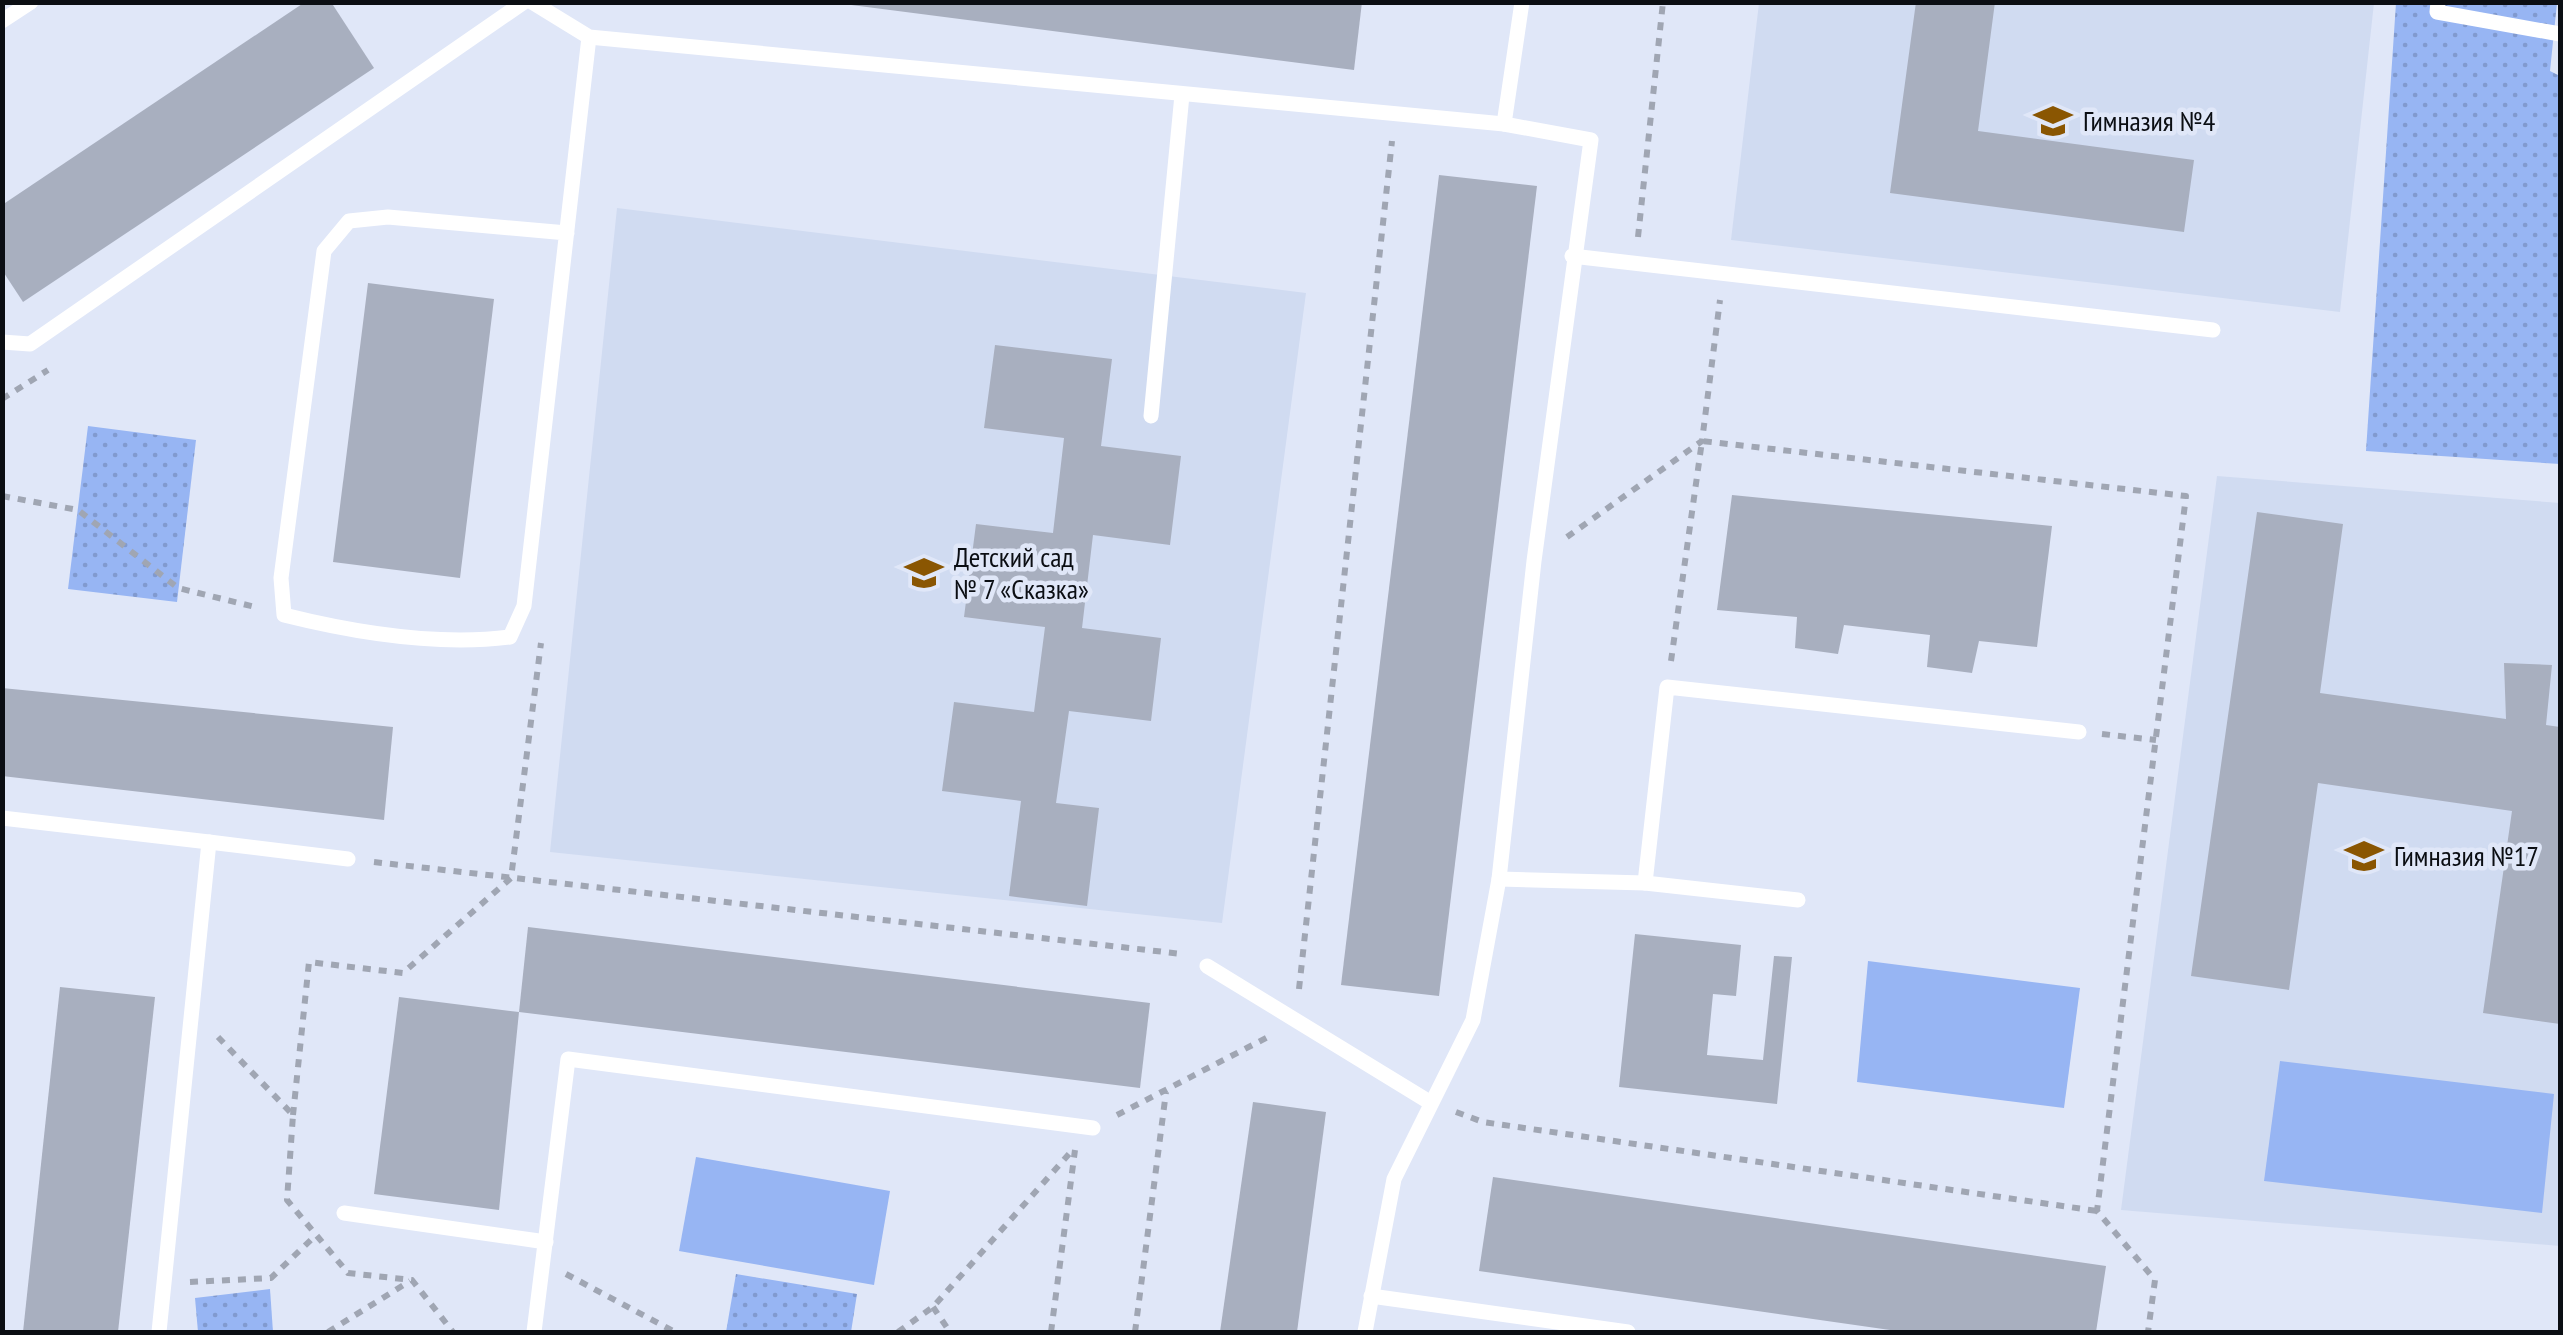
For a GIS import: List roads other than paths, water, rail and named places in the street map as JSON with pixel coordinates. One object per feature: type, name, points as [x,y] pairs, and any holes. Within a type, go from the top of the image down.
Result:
[{"type":"lane","points":[[2,21],[30,2]]},
{"type":"lane","points":[[2,342],[30,344],[528,2],[589,37],[1504,124],[1590,140],[1534,562],[1499,879],[1472,1020],[1394,1179],[1365,1332]]},
{"type":"lane","points":[[1504,124],[1522,2]]},
{"type":"lane","points":[[2438,2],[2437,12],[2560,34]]},
{"type":"lane","points":[[567,234],[388,217],[349,220],[324,250],[281,578],[284,615],[466,643],[510,637],[524,606],[567,234],[589,37]]},
{"type":"lane","points":[[1151,416],[1182,95]]},
{"type":"lane","points":[[1572,256],[2214,330]]},
{"type":"lane","points":[[1645,883],[1668,687],[2078,732]]},
{"type":"lane","points":[[2,818],[348,859]]},
{"type":"lane","points":[[159,1332],[209,842]]},
{"type":"lane","points":[[1499,879],[1645,883],[1798,900]]},
{"type":"lane","points":[[1208,966],[1295,1023],[1431,1103]]},
{"type":"lane","points":[[534,1332],[568,1060],[1093,1128]]},
{"type":"lane","points":[[344,1212],[546,1242]]},
{"type":"lane","points":[[1371,1296],[1628,1332]]},
{"type":"place","name":"Гимназия №4","points":[[2053,121]]},
{"type":"place","name":"Детский сад № 7 «Сказка»","points":[[924,573]]},
{"type":"place","name":"Гимназия №17","points":[[2364,856]]}]
